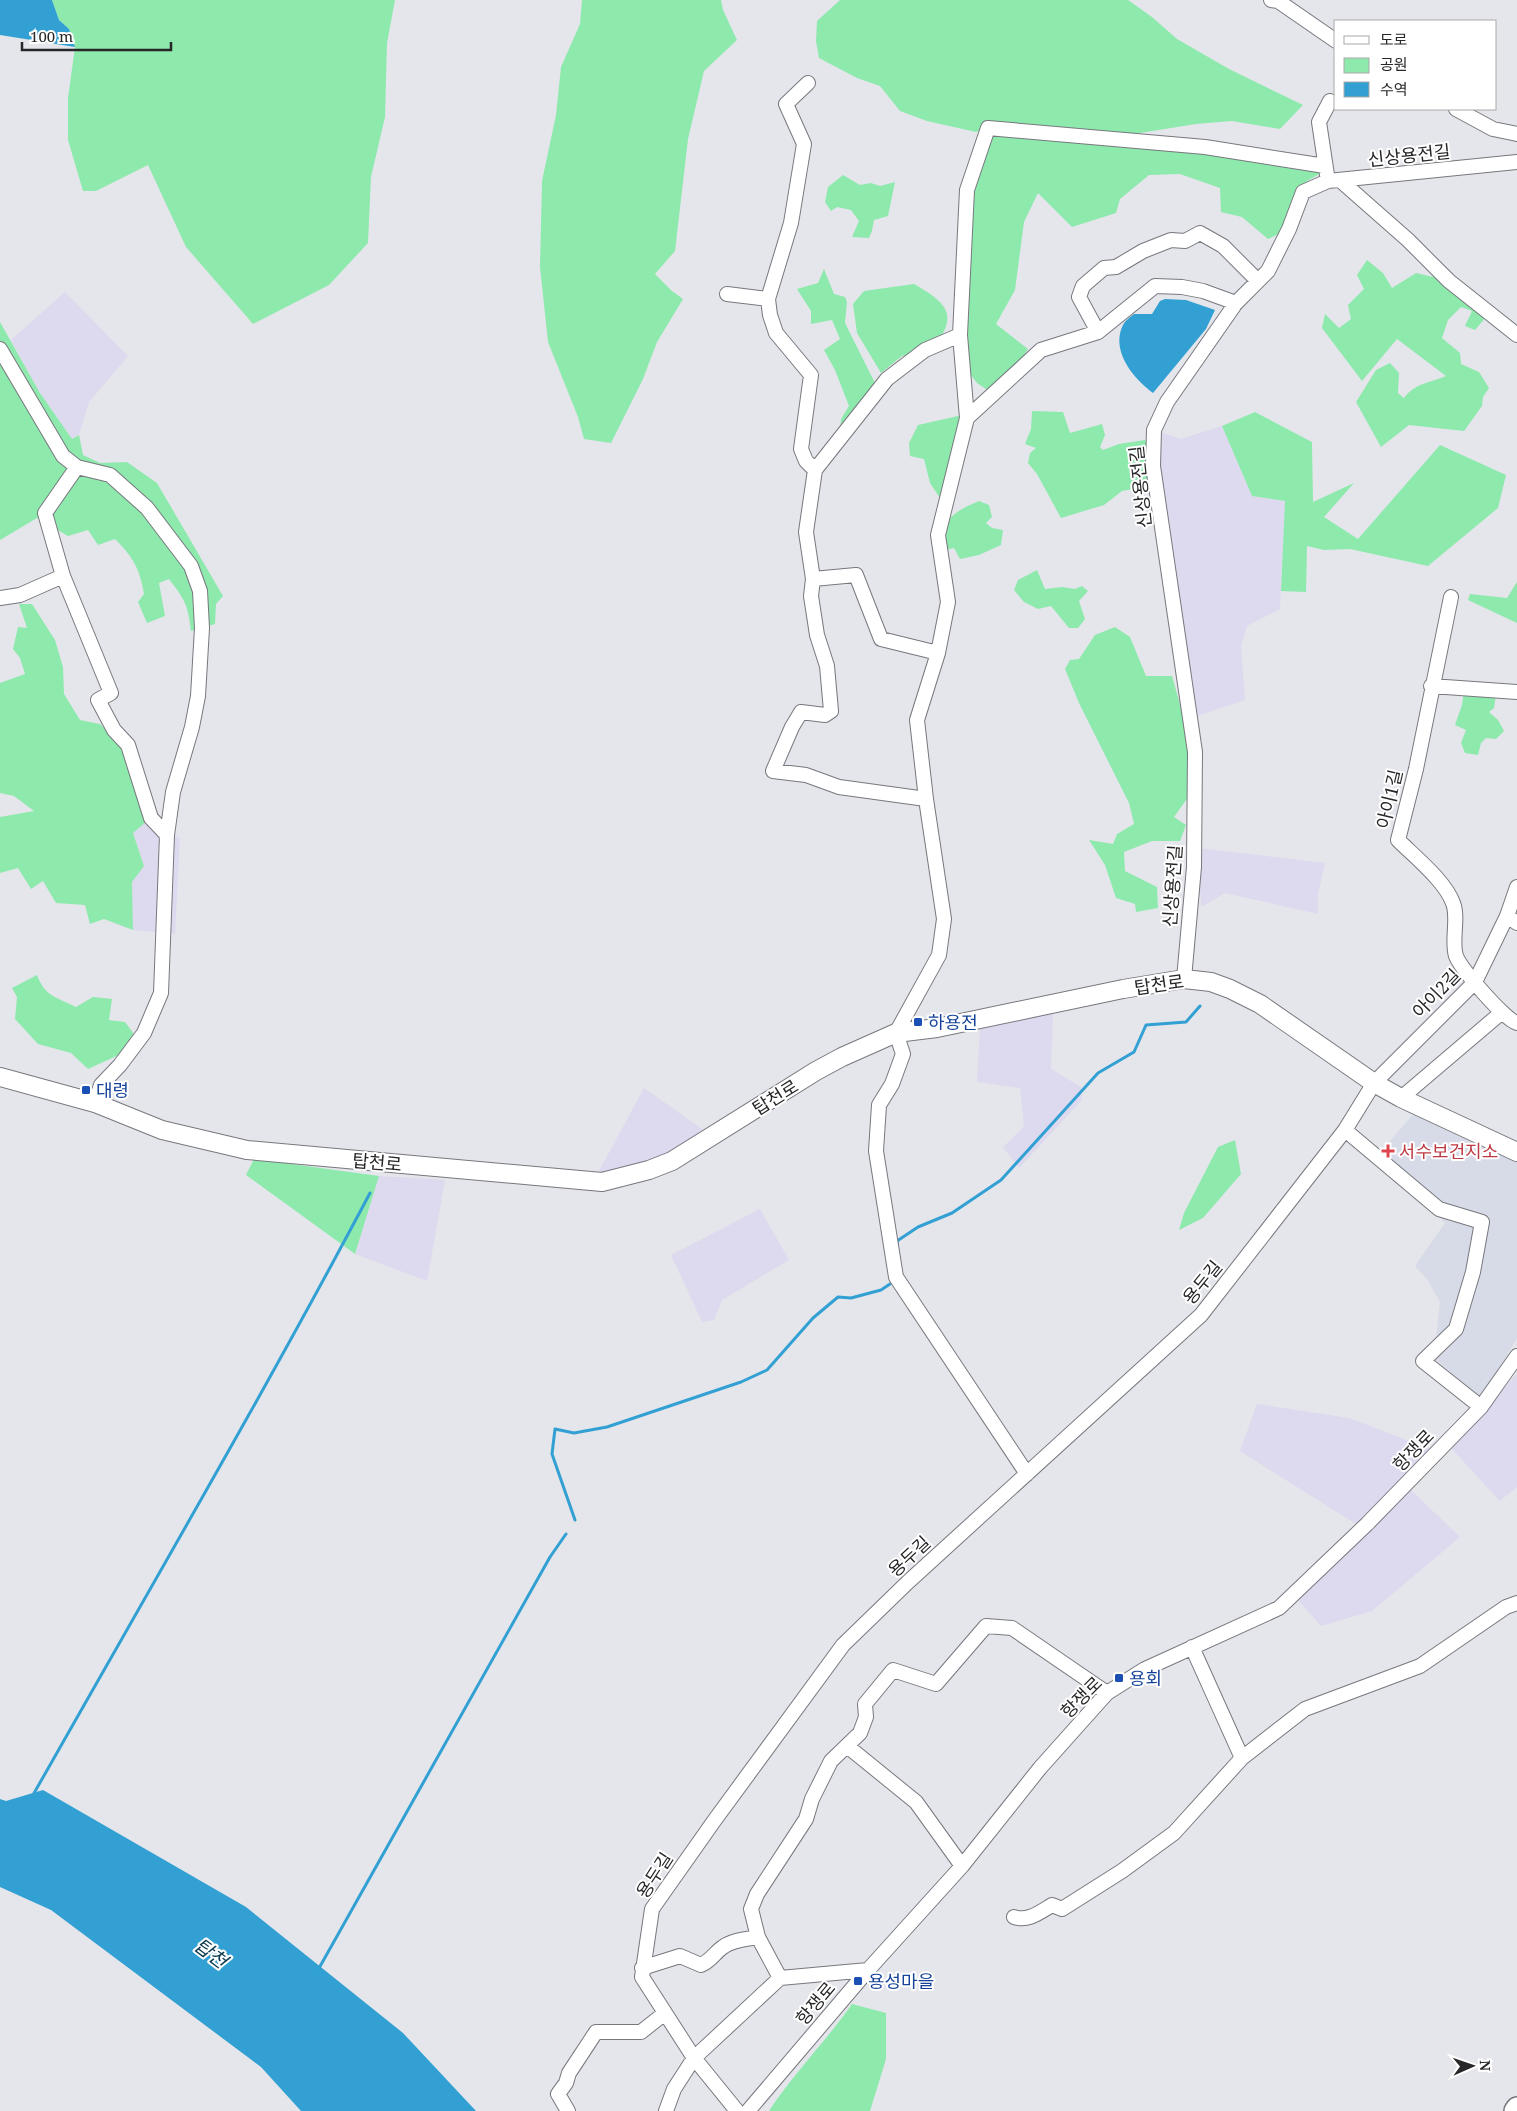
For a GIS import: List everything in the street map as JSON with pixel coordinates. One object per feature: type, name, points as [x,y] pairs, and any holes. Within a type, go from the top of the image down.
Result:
[{"type":"main road","name":"탑천로","points":[[0,1078],[95,1103],[162,1130],[247,1150],[602,1182],[650,1170],[672,1161],[816,1071],[896,1033],[938,1028],[1123,989],[1184,979],[1211,982],[1230,988],[1260,1004],[1374,1083],[1401,1098],[1517,1152]]},
{"type":"street","points":[[1272,0],[1278,1],[1334,40]]},
{"type":"street","points":[[808,83],[786,104],[804,144],[791,223],[768,299],[770,315],[776,332],[810,375],[801,449],[806,461],[815,470]]},
{"type":"street","points":[[1330,101],[1319,122],[1325,166],[1334,181],[1408,240],[1449,281],[1500,319],[1517,335]]},
{"type":"street","points":[[1458,110],[1493,129],[1517,134]]},
{"type":"street","points":[[1027,1474],[896,1277],[876,1151],[879,1105],[892,1084],[903,1054],[896,1033],[938,955],[944,919],[926,800],[917,720],[938,653],[948,602],[938,535],[967,418],[960,335],[967,190],[988,128],[1205,147],[1325,166]]},
{"type":"street","name":"신상용전길","points":[[1184,979],[1194,867],[1195,752],[1153,466],[1154,430],[1166,402],[1236,303],[1268,270],[1289,230],[1303,192],[1334,181],[1517,162]]},
{"type":"street","points":[[1098,332],[1079,297],[1083,286],[1104,268],[1116,267],[1143,250],[1171,240],[1185,241],[1200,233],[1223,246],[1258,280]]},
{"type":"street","points":[[967,418],[1041,350],[1098,332],[1155,286],[1182,286],[1203,291],[1236,303]]},
{"type":"street","points":[[727,294],[768,299]]},
{"type":"street","points":[[926,800],[839,787],[806,775],[773,771],[792,727],[801,712],[825,715],[831,710],[827,666],[817,635],[811,596],[814,579],[806,532],[815,470],[887,378],[925,350],[960,335]]},
{"type":"street","points":[[0,349],[63,456],[77,467],[110,475],[132,493],[147,508],[191,566],[200,591],[202,628],[198,696],[192,727],[173,792],[167,835],[161,993],[144,1033],[120,1066],[101,1085],[95,1103]]},
{"type":"street","points":[[77,467],[45,513],[63,576],[111,693],[98,700],[114,730],[128,745],[151,818],[167,835]]},
{"type":"street","points":[[814,579],[856,575],[881,639],[938,653]]},
{"type":"street","points":[[0,598],[20,595],[63,576]]},
{"type":"street","points":[[1451,596],[1431,686],[1517,692]]},
{"type":"street","name":"아이1길","points":[[1431,686],[1416,769],[1398,840],[1445,888],[1454,904],[1456,956],[1475,982],[1502,1013],[1512,1022],[1517,1023]]},
{"type":"street","name":"아이2길","points":[[1374,1083],[1475,982],[1512,920],[1517,887]]},
{"type":"street","points":[[1401,1098],[1502,1013]]},
{"type":"street","name":"용두길","points":[[642,1968],[652,1909],[730,1797],[843,1645],[1201,1315],[1345,1130],[1374,1083]]},
{"type":"street","points":[[1345,1130],[1439,1209],[1482,1222],[1473,1272],[1456,1328],[1423,1361],[1480,1407]]},
{"type":"street","name":"항쟁로","points":[[748,2111],[868,1970],[962,1866],[1040,1768],[1108,1693],[1146,1669],[1279,1608],[1367,1524],[1480,1407],[1517,1356]]},
{"type":"street","points":[[1014,1917],[1020,1919],[1032,1917],[1052,1905],[1062,1909],[1122,1871],[1174,1833],[1242,1758],[1305,1709],[1420,1666],[1506,1608],[1517,1603]]},
{"type":"street","points":[[780,1978],[758,1937],[751,1910],[757,1894],[806,1819],[812,1799],[832,1761],[860,1733],[866,1717],[865,1704],[893,1670],[936,1684],[986,1626],[1012,1628],[1108,1693]]},
{"type":"street","points":[[1192,1648],[1242,1758]]},
{"type":"street","points":[[847,1746],[916,1802],[962,1866]]},
{"type":"street","points":[[737,2111],[694,2058],[642,1977],[642,1968],[680,1956],[701,1965],[711,1960],[723,1947],[740,1940],[758,1937]]},
{"type":"street","points":[[666,2111],[674,2089],[694,2058],[780,1978],[868,1970]]},
{"type":"street","points":[[568,2111],[558,2094],[566,2083],[569,2073],[596,2032],[641,2032],[665,2013]]},
{"type":"shaded area","points":[[65,292],[128,356],[89,402],[79,435],[72,439],[40,393],[11,340]]},
{"type":"shaded area","points":[[1222,426],[1252,496],[1285,501],[1280,609],[1247,626],[1241,646],[1245,700],[1197,716],[1169,537],[1160,462],[1160,432],[1181,439]]},
{"type":"shaded area","points":[[147,821],[180,838],[175,934],[133,930],[132,882],[144,866],[133,833]]},
{"type":"shaded area","points":[[1198,848],[1325,863],[1318,894],[1318,914],[1225,893],[1201,907]]},
{"type":"shaded area","points":[[1053,1013],[1051,1069],[1081,1087],[1082,1100],[1019,1168],[1003,1147],[1024,1126],[1020,1088],[977,1082],[980,1028]]},
{"type":"shaded area","points":[[644,1088],[706,1132],[678,1151],[625,1171],[598,1173]]},
{"type":"shaded area","points":[[1416,1111],[1517,1159],[1517,1338],[1481,1398],[1434,1358],[1440,1302],[1427,1279],[1415,1266],[1445,1223],[1380,1153]]},
{"type":"shaded area","points":[[379,1176],[445,1180],[427,1281],[355,1254]]},
{"type":"shaded area","points":[[760,1209],[789,1260],[722,1300],[714,1320],[702,1322],[671,1255]]},
{"type":"shaded area","points":[[1517,1374],[1517,1487],[1500,1501],[1450,1447]]},
{"type":"shaded area","points":[[1257,1404],[1349,1418],[1433,1450],[1359,1526],[1240,1451]]},
{"type":"shaded area","points":[[1410,1489],[1460,1537],[1372,1611],[1321,1626],[1297,1599]]},
{"type":"green space","points":[[52,0],[395,0],[387,43],[385,117],[371,177],[368,243],[329,285],[253,324],[186,247],[148,165],[96,191],[83,191],[68,140],[68,98],[75,47],[69,29],[59,20]]},
{"type":"green space","points":[[582,0],[721,0],[723,10],[737,40],[704,71],[688,139],[675,251],[655,274],[683,299],[657,342],[643,379],[611,443],[584,439],[578,417],[548,342],[540,267],[542,181],[556,115],[561,67],[580,24]]},
{"type":"green space","points":[[840,0],[1128,0],[1152,17],[1177,39],[1229,69],[1303,105],[1280,129],[1232,121],[1196,124],[1121,136],[1000,123],[976,132],[927,121],[900,111],[880,86],[857,78],[819,58],[816,41],[817,21]]},
{"type":"green space","points":[[992,132],[1173,140],[1323,172],[1307,181],[1292,207],[1283,232],[1268,239],[1242,217],[1221,212],[1220,188],[1180,174],[1149,175],[1120,199],[1116,213],[1072,227],[1038,193],[1024,222],[1015,290],[996,324],[1028,349],[1015,369],[989,391],[977,383],[970,374],[964,309],[970,196]]},
{"type":"green space","points":[[843,175],[860,185],[871,183],[880,186],[895,182],[888,216],[874,220],[869,238],[852,237],[859,221],[851,210],[837,207],[831,211],[825,202],[828,187]]},
{"type":"green space","points":[[1367,260],[1383,273],[1392,288],[1416,273],[1455,282],[1493,309],[1475,330],[1465,326],[1472,311],[1461,307],[1448,320],[1442,338],[1460,353],[1461,364],[1479,372],[1489,388],[1483,397],[1482,406],[1464,431],[1409,425],[1381,447],[1356,402],[1376,370],[1390,363],[1399,373],[1398,393],[1404,398],[1418,386],[1446,376],[1397,339],[1362,381],[1322,328],[1325,314],[1339,328],[1351,319],[1348,305],[1364,289],[1357,275]]},
{"type":"green space","points":[[824,269],[834,294],[845,297],[847,302],[845,323],[877,387],[840,434],[841,419],[849,406],[835,370],[824,350],[840,339],[832,320],[811,324],[811,311],[797,289],[818,283]]},
{"type":"green space","points":[[914,284],[943,306],[947,313],[945,330],[929,353],[902,356],[881,373],[857,333],[853,304],[864,291]]},
{"type":"green space","points":[[0,322],[40,393],[72,439],[79,435],[83,455],[100,463],[127,462],[157,483],[223,596],[216,604],[215,624],[191,631],[185,603],[169,579],[159,583],[165,616],[147,623],[138,602],[144,594],[138,570],[127,552],[115,539],[98,545],[88,530],[68,536],[37,518],[0,540]]},
{"type":"green space","points":[[1032,411],[1063,412],[1070,433],[1102,424],[1105,435],[1100,447],[1103,450],[1119,444],[1145,440],[1150,449],[1149,486],[1122,491],[1104,505],[1061,518],[1037,474],[1028,463],[1030,453],[1036,448],[1025,444],[1031,429]]},
{"type":"green space","points":[[1255,412],[1312,442],[1313,502],[1354,483],[1324,517],[1358,539],[1440,445],[1506,475],[1498,508],[1428,566],[1350,549],[1324,550],[1307,546],[1306,592],[1281,591],[1285,501],[1252,496],[1222,426]]},
{"type":"green space","points":[[958,416],[972,421],[950,513],[930,483],[924,459],[910,456],[909,443],[918,425]]},
{"type":"green space","points":[[979,501],[989,505],[992,517],[986,523],[992,528],[1003,530],[1001,545],[979,555],[960,559],[954,548],[945,550],[943,540],[946,524],[956,513]]},
{"type":"green space","points":[[1037,570],[1045,589],[1062,587],[1075,589],[1082,586],[1088,591],[1079,601],[1085,619],[1078,628],[1069,628],[1051,606],[1038,609],[1024,602],[1014,590],[1018,580]]},
{"type":"green space","points":[[1517,582],[1517,623],[1468,600],[1470,594],[1507,598]]},
{"type":"green space","points":[[19,604],[32,604],[55,640],[63,667],[64,694],[80,720],[100,724],[125,749],[147,821],[133,833],[144,866],[132,882],[133,930],[104,919],[90,924],[85,905],[56,903],[43,881],[31,889],[18,868],[0,873],[0,817],[34,811],[14,796],[0,793],[0,683],[25,674],[20,658],[13,649],[18,627],[27,628]]},
{"type":"green space","points":[[1115,627],[1130,637],[1146,676],[1172,676],[1186,726],[1202,747],[1199,782],[1174,817],[1186,825],[1180,841],[1152,841],[1124,852],[1125,871],[1157,887],[1158,908],[1136,912],[1135,904],[1116,898],[1105,865],[1089,840],[1113,844],[1117,834],[1134,824],[1129,803],[1079,703],[1065,669],[1070,660],[1079,659],[1095,635]]},
{"type":"green space","points":[[1464,691],[1496,695],[1494,708],[1489,712],[1498,720],[1504,731],[1496,739],[1486,738],[1481,743],[1478,755],[1465,753],[1461,743],[1466,730],[1455,725],[1462,705]]},
{"type":"green space","points":[[37,975],[44,988],[52,996],[76,1007],[93,997],[112,999],[109,1020],[125,1022],[134,1034],[123,1053],[88,1069],[71,1053],[38,1044],[15,1019],[17,997],[12,988]]},
{"type":"green space","points":[[1235,1140],[1241,1174],[1203,1218],[1179,1230],[1184,1213],[1218,1147]]},
{"type":"green space","points":[[254,1159],[379,1176],[355,1254],[246,1175]]},
{"type":"green space","points":[[852,2004],[886,2013],[886,2059],[870,2111],[769,2111],[789,2083]]},
{"type":"water","points":[[0,0],[52,0],[59,20],[69,29],[75,47],[0,35]]},
{"type":"water","points":[[1165,299],[1186,300],[1215,310],[1206,329],[1153,393],[1138,380],[1126,364],[1120,345],[1120,335],[1124,324],[1131,316],[1134,314],[1152,314],[1160,301]]},
{"type":"water","name":"탑천","points":[[43,1790],[246,1907],[403,2033],[476,2111],[301,2111],[261,2067],[51,1910],[0,1887],[0,1799],[6,1801]]},
{"type":"waterway","points":[[897,1245],[897,1241],[918,1227],[952,1213],[1001,1180],[1098,1073],[1134,1052],[1146,1025],[1186,1022],[1200,1006]]},
{"type":"waterway","points":[[33,1795],[246,1420],[370,1193]]},
{"type":"waterway","points":[[575,1520],[552,1454],[555,1429],[574,1433],[607,1427],[741,1382],[767,1370],[813,1318],[838,1297],[851,1298],[881,1290],[890,1284]]},
{"type":"waterway","points":[[318,1970],[550,1557],[566,1534]]},
{"type":"place","name":"하용전","points":[[918,1022]]},
{"type":"place","name":"대령","points":[[86,1090]]},
{"type":"place","name":"서수보건지소","points":[[1388,1151]]},
{"type":"place","name":"용회","points":[[1119,1678]]},
{"type":"place","name":"용성마을","points":[[858,1981]]}]
